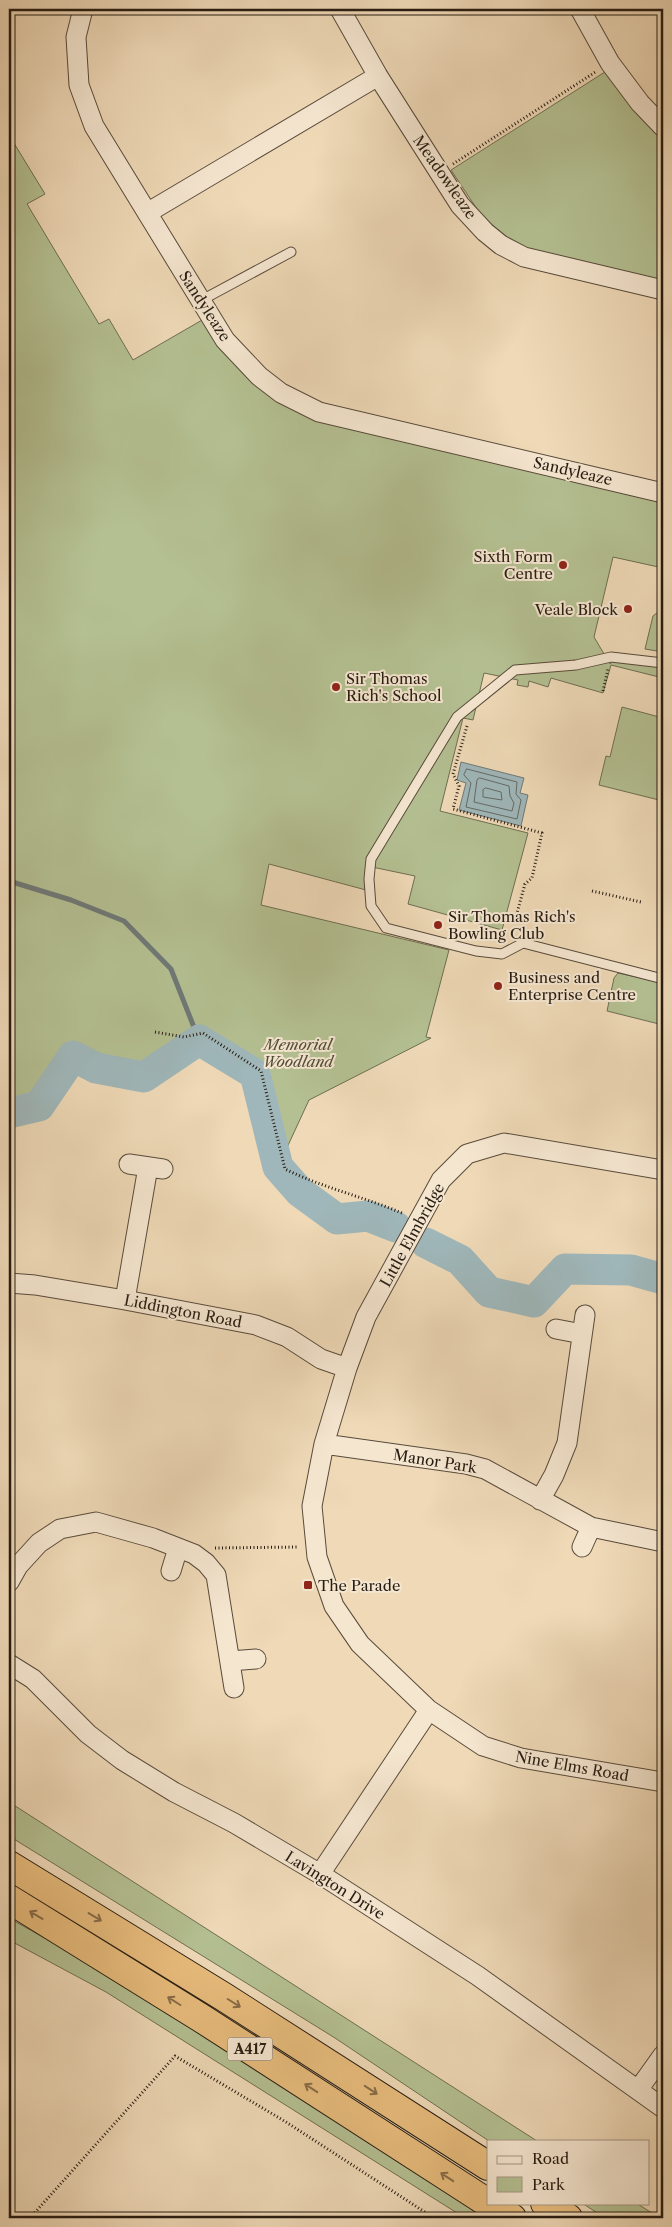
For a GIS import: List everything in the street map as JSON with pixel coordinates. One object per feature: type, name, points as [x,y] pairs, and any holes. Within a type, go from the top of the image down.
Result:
[{"type":"highway","name":"A417","points":[[9,1865],[216,1992],[487,2165]]},
{"type":"highway","name":"A417","points":[[9,1899],[201,2018],[487,2202]]},
{"type":"highway","name":"A417","points":[[490,2204],[512,2218]]},
{"type":"highway","points":[[547,2204],[568,2218]]},
{"type":"street","name":"Sandyleaze","points":[[83,9],[76,37],[80,85],[94,126],[224,340],[259,376],[281,393],[319,412],[663,492]]},
{"type":"street","name":"Meadowleaze","points":[[340,9],[378,76],[460,205],[485,232],[501,245],[524,257],[663,290]]},
{"type":"street","points":[[580,9],[610,63],[640,104],[663,127]]},
{"type":"street","points":[[147,213],[378,76]]},
{"type":"street","name":"Little Elmbridge","points":[[347,1368],[366,1317],[419,1220],[442,1180],[467,1154],[504,1143],[663,1170]]},
{"type":"street","points":[[125,1300],[155,1168],[129,1164]]},
{"type":"street","name":"Liddington Road","points":[[9,1283],[34,1284],[256,1325],[287,1337],[321,1359],[347,1368]]},
{"type":"street","points":[[540,1500],[554,1475],[567,1443],[585,1315]]},
{"type":"street","points":[[556,1329],[582,1334]]},
{"type":"street","name":"Nine Elms Road","points":[[347,1368],[324,1444],[312,1506],[317,1557],[334,1606],[360,1644],[429,1710],[484,1746],[520,1758],[663,1782]]},
{"type":"street","name":"Manor Park","points":[[324,1444],[466,1464],[485,1469],[591,1528],[663,1542]]},
{"type":"street","points":[[9,1582],[18,1566],[39,1543],[60,1529],[77,1524],[96,1522],[152,1538],[194,1554],[206,1563],[216,1575],[234,1688]]},
{"type":"street","points":[[582,1547],[591,1528]]},
{"type":"street","points":[[171,1571],[178,1548]]},
{"type":"street","points":[[230,1661],[256,1659]]},
{"type":"street","name":"Lavington Drive","points":[[9,1664],[33,1679],[88,1734],[122,1760],[174,1792],[234,1823],[320,1874],[478,1976],[663,2108]]},
{"type":"street","points":[[320,1874],[429,1710]]},
{"type":"street","points":[[638,2090],[663,2055]]},
{"type":"lane","points":[[200,301],[291,252]]},
{"type":"lane","points":[[663,663],[611,657],[576,665],[515,670],[458,716],[383,836],[371,859],[369,879],[371,906],[386,928],[476,951],[502,954],[523,943],[663,979]]},
{"type":"path","points":[[439,172],[610,63]]},
{"type":"path","points":[[468,723],[452,774],[458,786],[453,810],[542,832],[532,878],[526,884],[516,920]]},
{"type":"path","points":[[592,891],[641,902]]},
{"type":"path","points":[[155,1032],[187,1037],[203,1033],[261,1071],[285,1169],[302,1178],[372,1200],[419,1220]]},
{"type":"path","points":[[208,1550],[298,1547]]},
{"type":"path","points":[[30,2218],[175,2056],[286,2122],[434,2218]]},
{"type":"green space","points":[[608,70],[663,137],[663,283],[528,249],[505,236],[481,215],[451,170]]},
{"type":"green space","name":"Sir Thomas Rich's School","points":[[9,135],[45,194],[27,204],[99,324],[109,319],[133,360],[209,316],[281,393],[663,493],[663,568],[613,557],[594,637],[610,664],[616,657],[663,663],[663,678],[611,665],[603,693],[551,678],[548,687],[529,681],[528,687],[517,685],[518,680],[484,673],[473,720],[463,718],[440,811],[528,833],[502,930],[408,904],[415,876],[372,867],[366,890],[269,864],[261,905],[449,950],[426,1037],[431,1038],[309,1100],[278,1167],[254,1074],[199,1040],[144,1077],[96,1068],[73,1056],[39,1106],[9,1113]]},
{"type":"green space","points":[[663,608],[663,652],[645,649],[653,616]]},
{"type":"green space","points":[[622,707],[663,718],[663,801],[599,785],[606,756],[610,757]]},
{"type":"green space","points":[[618,973],[663,983],[663,1002],[660,1013],[663,1014],[663,1025],[607,1011],[614,978]]},
{"type":"green space","points":[[9,1802],[535,2140],[488,2140],[335,2038],[9,1836]]},
{"type":"green space","points":[[9,1918],[114,1977],[491,2218],[465,2218],[106,1992],[9,1940]]},
{"type":"green space","points":[[584,2204],[638,2204],[660,2218],[605,2218]]},
{"type":"water","points":[[461,762],[524,778],[520,793],[528,795],[521,826],[459,810],[466,783],[457,780]]},
{"type":"waterway","points":[[9,881],[71,900],[124,921],[171,969],[199,1040]]},
{"type":"waterway","points":[[9,1113],[39,1106],[73,1056],[96,1068],[144,1077],[199,1040],[255,1074],[278,1167],[300,1192],[337,1219],[368,1216],[396,1227]]},
{"type":"waterway","points":[[426,1243],[460,1260],[489,1292],[534,1302],[565,1269],[631,1270],[663,1279]]},
{"type":"place","name":"Sixth Form Centre","points":[[563,565]]},
{"type":"place","name":"Veale Block","points":[[628,609]]},
{"type":"place","name":"Sir Thomas Rich's School","points":[[336,687]]},
{"type":"place","name":"Sir Thomas Rich's Bowling Club","points":[[438,925]]},
{"type":"place","name":"Business and Enterprise Centre","points":[[498,986]]},
{"type":"place","name":"The Parade","points":[[308,1585]]},
{"type":"park label","name":"Memorial Woodland","points":[[298,1052]]}]
